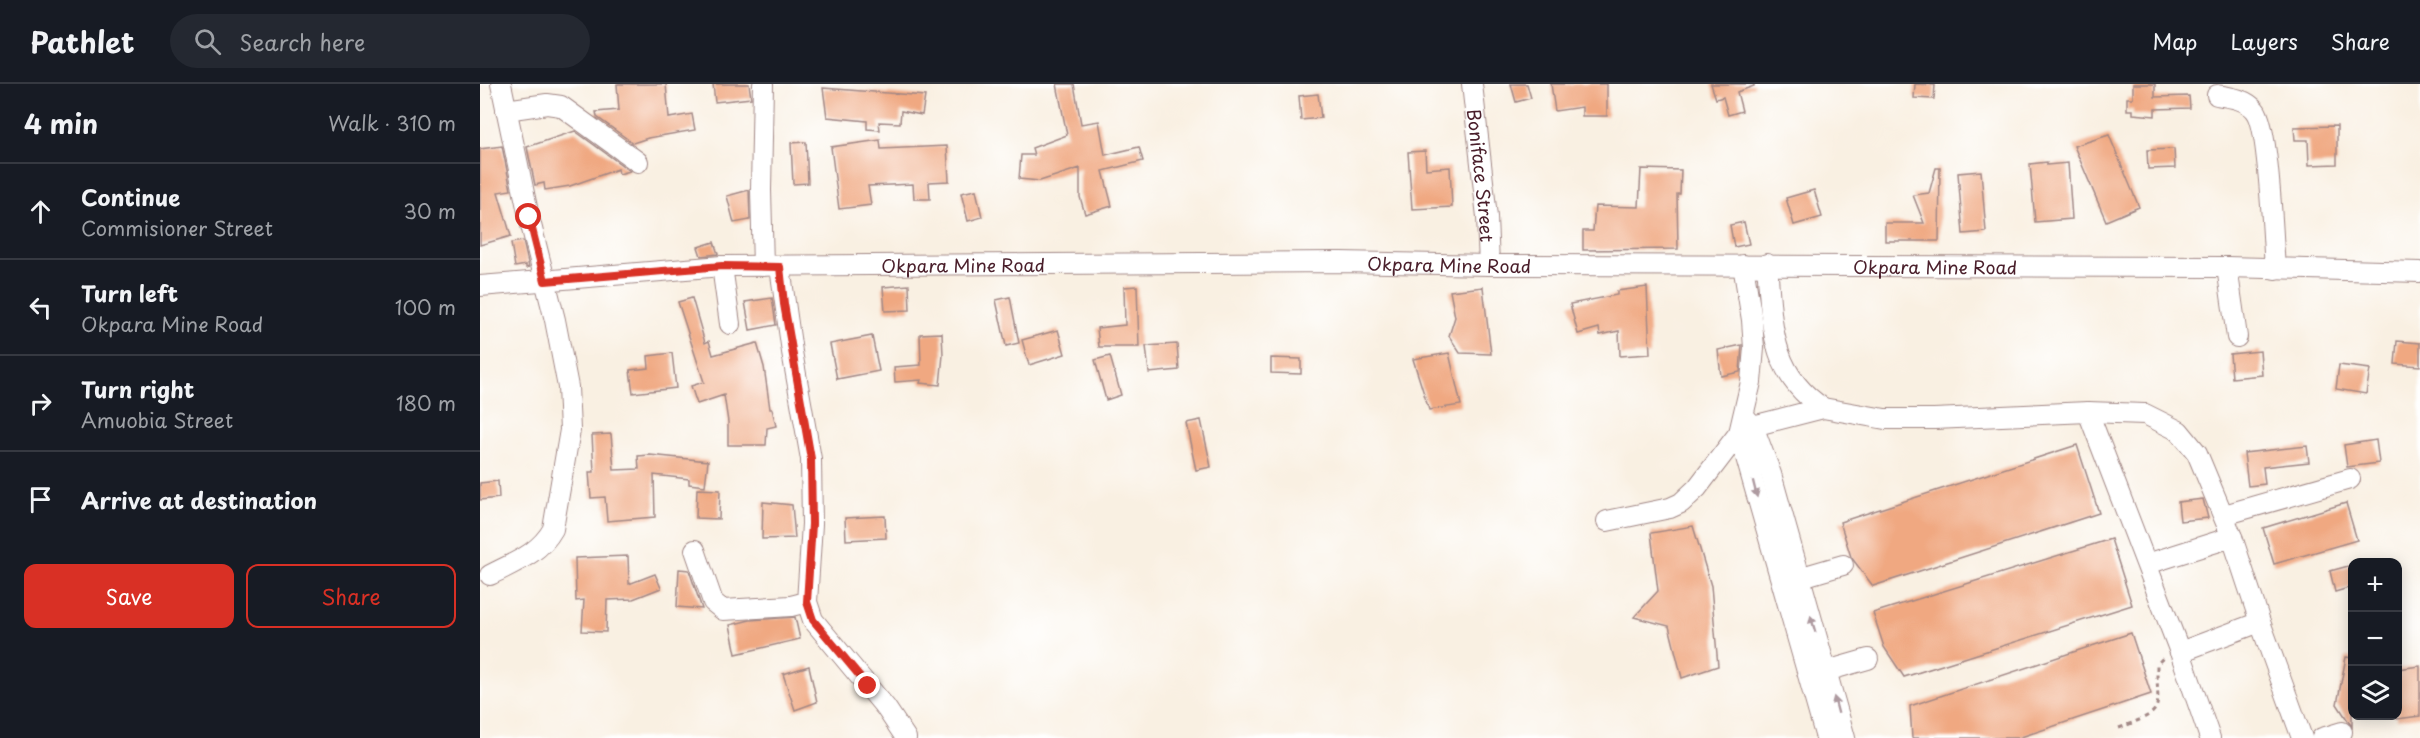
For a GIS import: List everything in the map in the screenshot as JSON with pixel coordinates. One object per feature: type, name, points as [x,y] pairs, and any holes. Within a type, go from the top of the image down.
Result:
[{"type":"street","points":[[490,574],[536,551],[553,529],[570,430],[568,387],[501,84]]},
{"type":"street","points":[[763,84],[761,190],[772,266],[784,304],[811,459],[812,524],[807,602],[813,620],[880,701],[906,738]]},
{"type":"street","name":"Boniface Street","points":[[1472,84],[1487,217],[1489,265]]},
{"type":"street","points":[[2217,95],[2246,103],[2256,110],[2260,118],[2265,144],[2274,269]]},
{"type":"street","points":[[506,110],[547,104],[561,106],[638,162]]},
{"type":"street","name":"Okpara Mine Road","points":[[480,286],[722,266],[1340,262],[1489,265],[2227,267],[2420,272]]},
{"type":"street","points":[[1767,264],[1772,328],[1782,365],[1809,399],[1822,408]]},
{"type":"street","points":[[1607,520],[1670,508],[1681,503],[1697,488],[1745,425],[1754,348],[1743,265]]},
{"type":"street","points":[[722,266],[730,324]]},
{"type":"street","points":[[2227,267],[2237,337]]},
{"type":"street","points":[[1745,425],[1822,408],[1886,419],[2088,412],[2145,414],[2166,423],[2179,431],[2197,453],[2224,515],[2302,738]]},
{"type":"street","points":[[2088,412],[2180,652],[2210,738]]},
{"type":"street","points":[[1745,425],[1771,474],[1808,677],[1826,738]]},
{"type":"street","points":[[2224,515],[2350,479]]},
{"type":"street","points":[[2147,564],[2232,537]]},
{"type":"street","points":[[695,550],[712,602],[723,610],[790,606],[807,602]]},
{"type":"street","points":[[1791,580],[1843,565]]},
{"type":"street","points":[[1791,580],[1827,671],[1845,738]]},
{"type":"street","points":[[2180,652],[2260,622]]},
{"type":"street","points":[[1808,677],[1868,659]]},
{"type":"street","points":[[2322,738],[2342,732]]},
{"type":"path","points":[[2119,728],[2146,719],[2153,714],[2158,705],[2157,664],[2162,659],[2180,652]]},
{"type":"building","points":[[617,84],[666,84],[669,118],[692,114],[695,130],[648,138],[633,143],[597,117],[596,112],[619,110]]},
{"type":"building","points":[[713,84],[749,84],[751,98],[715,102]]},
{"type":"building","points":[[1057,84],[1074,84],[1081,124],[1099,121],[1105,155],[1139,147],[1143,161],[1103,171],[1112,206],[1085,214],[1080,197],[1080,168],[1040,181],[1019,179],[1021,155],[1034,155],[1032,148],[1067,135]]},
{"type":"building","points":[[1511,84],[1527,84],[1531,98],[1516,102]]},
{"type":"building","points":[[1551,84],[1607,84],[1607,116],[1582,116],[1582,107],[1555,111]]},
{"type":"building","points":[[1711,84],[1754,84],[1754,86],[1737,92],[1742,111],[1728,115],[1723,97],[1716,99]]},
{"type":"building","points":[[1915,84],[1935,85],[1934,99],[1914,98]]},
{"type":"building","points":[[2133,84],[2155,84],[2155,97],[2189,96],[2190,108],[2155,109],[2155,116],[2133,114],[2133,110],[2127,110],[2127,98],[2133,98]]},
{"type":"building","points":[[823,88],[925,96],[922,115],[901,111],[900,123],[879,122],[880,130],[867,129],[867,121],[827,117]]},
{"type":"building","points":[[1318,94],[1321,118],[1301,120],[1299,96]]},
{"type":"building","points":[[2337,126],[2337,164],[2309,165],[2308,140],[2295,140],[2294,127]]},
{"type":"building","points":[[575,131],[630,171],[619,174],[618,169],[570,186],[545,190],[544,183],[535,185],[527,147]]},
{"type":"building","points":[[2109,135],[2139,207],[2106,221],[2074,146]]},
{"type":"building","points":[[880,140],[881,149],[947,146],[949,181],[929,182],[930,199],[914,199],[913,184],[868,186],[871,205],[839,209],[831,147]]},
{"type":"building","points":[[806,142],[808,183],[793,184],[791,143]]},
{"type":"building","points":[[502,146],[511,190],[498,192],[511,236],[480,245],[480,149]]},
{"type":"building","points":[[2174,149],[2175,168],[2148,169],[2147,150]]},
{"type":"building","points":[[1425,151],[1426,169],[1450,167],[1452,207],[1412,209],[1408,152]]},
{"type":"building","points":[[2047,162],[2047,165],[2068,163],[2072,219],[2035,222],[2030,164]]},
{"type":"building","points":[[1936,168],[1940,168],[1939,241],[1885,241],[1885,223],[1924,223],[1913,195],[1929,193]]},
{"type":"building","points":[[1641,169],[1681,170],[1680,194],[1677,194],[1678,249],[1583,250],[1583,231],[1593,231],[1595,206],[1639,207]]},
{"type":"building","points":[[1981,171],[1986,232],[1963,234],[1958,173]]},
{"type":"building","points":[[749,190],[750,220],[734,223],[727,196]]},
{"type":"building","points":[[976,190],[982,217],[968,221],[961,193]]},
{"type":"building","points":[[1814,190],[1822,217],[1794,225],[1786,198]]},
{"type":"building","points":[[1744,222],[1749,244],[1734,247],[1730,225]]},
{"type":"building","points":[[523,241],[529,267],[526,268],[526,265],[515,267],[511,243]]},
{"type":"building","points":[[714,242],[718,254],[701,256],[698,247]]},
{"type":"building","points":[[909,285],[910,310],[885,311],[883,287]]},
{"type":"building","points":[[1137,286],[1139,347],[1099,347],[1097,328],[1125,325],[1124,287]]},
{"type":"building","points":[[1483,287],[1491,354],[1460,353],[1449,336],[1455,317],[1450,291]]},
{"type":"building","points":[[1647,287],[1650,354],[1620,356],[1619,331],[1600,335],[1599,328],[1578,334],[1570,304],[1617,295],[1617,291]]},
{"type":"building","points":[[1010,297],[1019,343],[1006,346],[996,300]]},
{"type":"building","points":[[692,298],[705,343],[709,341],[713,355],[757,343],[764,367],[770,409],[772,409],[776,426],[767,428],[766,445],[728,445],[728,422],[724,395],[697,404],[691,386],[704,382],[678,302]]},
{"type":"building","points":[[772,298],[776,325],[750,330],[745,302]]},
{"type":"building","points":[[1058,330],[1065,354],[1029,365],[1022,340]]},
{"type":"building","points":[[942,333],[943,355],[940,385],[920,383],[921,380],[895,382],[894,367],[921,365],[920,334]]},
{"type":"building","points":[[872,336],[879,371],[837,379],[830,344]]},
{"type":"building","points":[[2397,341],[2420,343],[2420,366],[2395,364]]},
{"type":"building","points":[[1177,344],[1179,370],[1149,373],[1146,346]]},
{"type":"building","points":[[1742,345],[1740,372],[1721,376],[1718,350]]},
{"type":"building","points":[[2260,351],[2262,375],[2232,378],[2230,354]]},
{"type":"building","points":[[672,353],[676,388],[633,393],[630,370],[649,368],[648,356]]},
{"type":"building","points":[[1449,353],[1461,405],[1429,410],[1413,359]]},
{"type":"building","points":[[1110,356],[1121,395],[1106,400],[1095,360]]},
{"type":"building","points":[[1271,358],[1301,359],[1301,374],[1271,373]]},
{"type":"building","points":[[2339,365],[2370,369],[2366,394],[2336,389]]},
{"type":"building","points":[[1201,420],[1211,467],[1196,470],[1186,423]]},
{"type":"building","points":[[611,434],[614,470],[639,469],[638,456],[650,455],[708,461],[705,486],[689,484],[689,479],[654,475],[655,517],[607,521],[605,497],[591,498],[589,472],[594,472],[592,435]]},
{"type":"building","points":[[2376,440],[2379,463],[2347,467],[2344,445]]},
{"type":"building","points":[[2077,445],[2099,513],[1873,586],[1851,557],[1840,522]]},
{"type":"building","points":[[2307,446],[2309,462],[2263,467],[2265,484],[2248,486],[2244,453]]},
{"type":"building","points":[[498,481],[499,498],[480,500],[480,483]]},
{"type":"building","points":[[697,489],[720,490],[719,519],[696,518]]},
{"type":"building","points":[[2203,499],[2208,518],[2180,521],[2178,502]]},
{"type":"building","points":[[763,502],[792,505],[795,538],[762,539]]},
{"type":"building","points":[[2346,503],[2357,540],[2274,564],[2263,528]]},
{"type":"building","points":[[885,516],[886,538],[846,540],[845,518]]},
{"type":"building","points":[[1693,526],[1711,586],[1718,666],[1682,678],[1669,626],[1634,617],[1658,591],[1651,533]]},
{"type":"building","points":[[2111,539],[2132,605],[1904,677],[1884,647],[1873,613]]},
{"type":"building","points":[[628,556],[629,584],[655,574],[661,588],[633,599],[607,600],[606,632],[582,631],[584,600],[576,601],[575,558]]},
{"type":"building","points":[[2348,566],[2348,588],[2335,592],[2330,571]]},
{"type":"building","points":[[679,569],[689,570],[702,609],[677,607]]},
{"type":"building","points":[[795,617],[800,639],[736,654],[730,625],[750,620]]},
{"type":"building","points":[[2131,633],[2151,694],[2018,738],[1912,738],[1910,706]]},
{"type":"building","points":[[2346,657],[2348,657],[2348,720],[2352,720],[2352,727],[2337,704]]},
{"type":"building","points":[[809,666],[817,702],[795,710],[783,674]]},
{"type":"building","points":[[2420,666],[2420,716],[2402,718],[2402,668]]},
{"type":"route","points":[[529,217],[545,281],[722,266],[780,267],[784,304],[811,459],[813,490],[807,602],[813,620],[868,686]]}]
